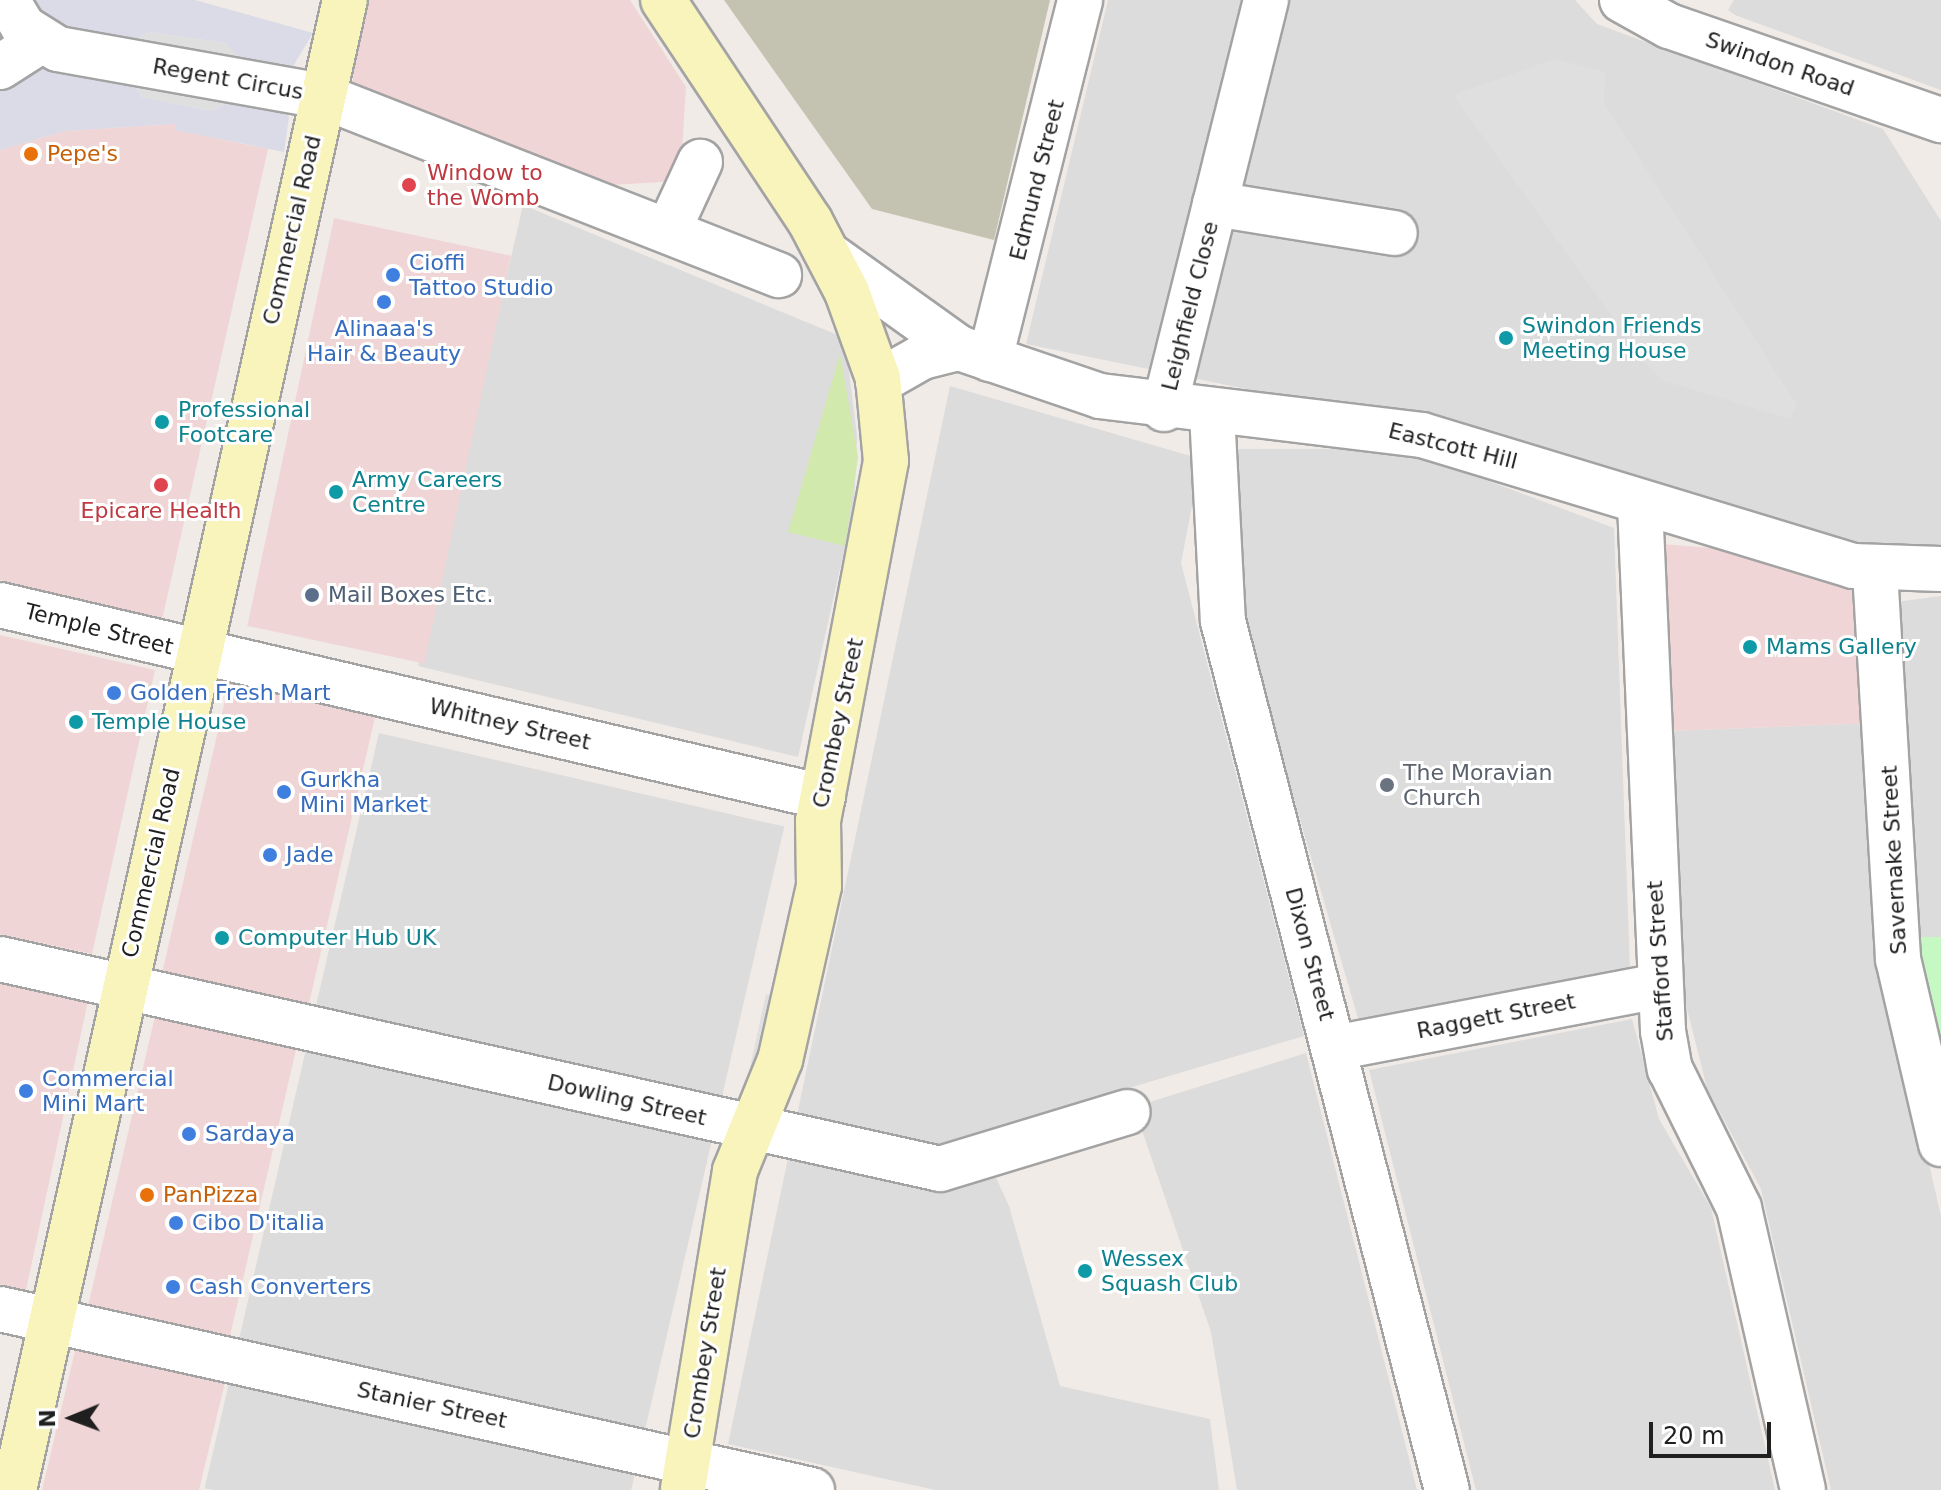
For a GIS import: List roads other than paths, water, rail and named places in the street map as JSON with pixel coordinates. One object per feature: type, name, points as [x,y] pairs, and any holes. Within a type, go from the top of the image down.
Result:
[{"type":"street","points":[[0,67],[39,42],[7,0]]},
{"type":"street","name":"Regent Circus","points":[[39,42],[322,96],[345,0]]},
{"type":"street","name":"Crombey Street","points":[[663,0],[829,255],[878,382],[883,500],[823,797],[819,886],[780,1060],[750,1129],[725,1227],[686,1476]]},
{"type":"street","name":"Edmund Street","points":[[975,353],[1080,0]]},
{"type":"street","name":"Leighfield Close","points":[[1164,409],[1266,0]]},
{"type":"street","name":"Swindon Road","points":[[1642,4],[1941,120]]},
{"type":"street","points":[[322,96],[669,229],[779,275]]},
{"type":"street","name":"Commercial Road","points":[[14,1490],[322,96]]},
{"type":"street","points":[[669,229],[700,162]]},
{"type":"street","name":"Leighfield Close","points":[[1215,204],[1395,233]]},
{"type":"street","name":"Eastcott Hill","points":[[829,255],[975,353],[1100,396],[1164,409],[1422,435],[1640,504],[1875,571],[1941,569]]},
{"type":"street","points":[[878,382],[975,353]]},
{"type":"street","name":"Dixon Street","points":[[1212,413],[1217,595],[1447,1490]]},
{"type":"street","name":"Stafford Street","points":[[1640,504],[1659,986],[1670,1069],[1739,1208],[1803,1490]]},
{"type":"street","name":"Savernake Street","points":[[1875,571],[1898,959],[1941,1144]]},
{"type":"street","name":"Temple Street","points":[[0,605],[197,653]]},
{"type":"street","name":"Whitney Street","points":[[197,653],[823,797]]},
{"type":"street","name":"Dowling Street","points":[[0,959],[940,1169],[1128,1112]]},
{"type":"street","name":"Raggett Street","points":[[1334,1048],[1659,986]]},
{"type":"street","name":"Stanier Street","points":[[0,1309],[686,1476],[812,1490]]},
{"type":"place","name":"Pepe's","points":[[31,154]]},
{"type":"place","name":"Window to the Womb","points":[[409,185]]},
{"type":"place","name":"Cioffi Tattoo Studio","points":[[393,275]]},
{"type":"place","name":"Alinaaa's Hair & Beauty","points":[[384,302]]},
{"type":"place","name":"Swindon Friends Meeting House","points":[[1506,338]]},
{"type":"place","name":"Professional Footcare","points":[[162,422]]},
{"type":"place","name":"Epicare Health","points":[[161,485]]},
{"type":"place","name":"Army Careers Centre","points":[[336,492]]},
{"type":"place","name":"Mail Boxes Etc.","points":[[312,595]]},
{"type":"place","name":"Mams Gallery","points":[[1750,647]]},
{"type":"place","name":"Golden Fresh Mart","points":[[114,693]]},
{"type":"place","name":"Temple House","points":[[76,722]]},
{"type":"place","name":"The Moravian Church","points":[[1387,785]]},
{"type":"place","name":"Gurkha Mini Market","points":[[284,792]]},
{"type":"place","name":"Jade","points":[[270,855]]},
{"type":"place","name":"Computer Hub UK","points":[[222,938]]},
{"type":"place","name":"Commercial Mini Mart","points":[[26,1091]]},
{"type":"place","name":"Sardaya","points":[[189,1134]]},
{"type":"place","name":"PanPizza","points":[[147,1195]]},
{"type":"place","name":"Cibo D'italia","points":[[176,1223]]},
{"type":"place","name":"Wessex Squash Club","points":[[1085,1271]]},
{"type":"place","name":"Cash Converters","points":[[173,1287]]}]
